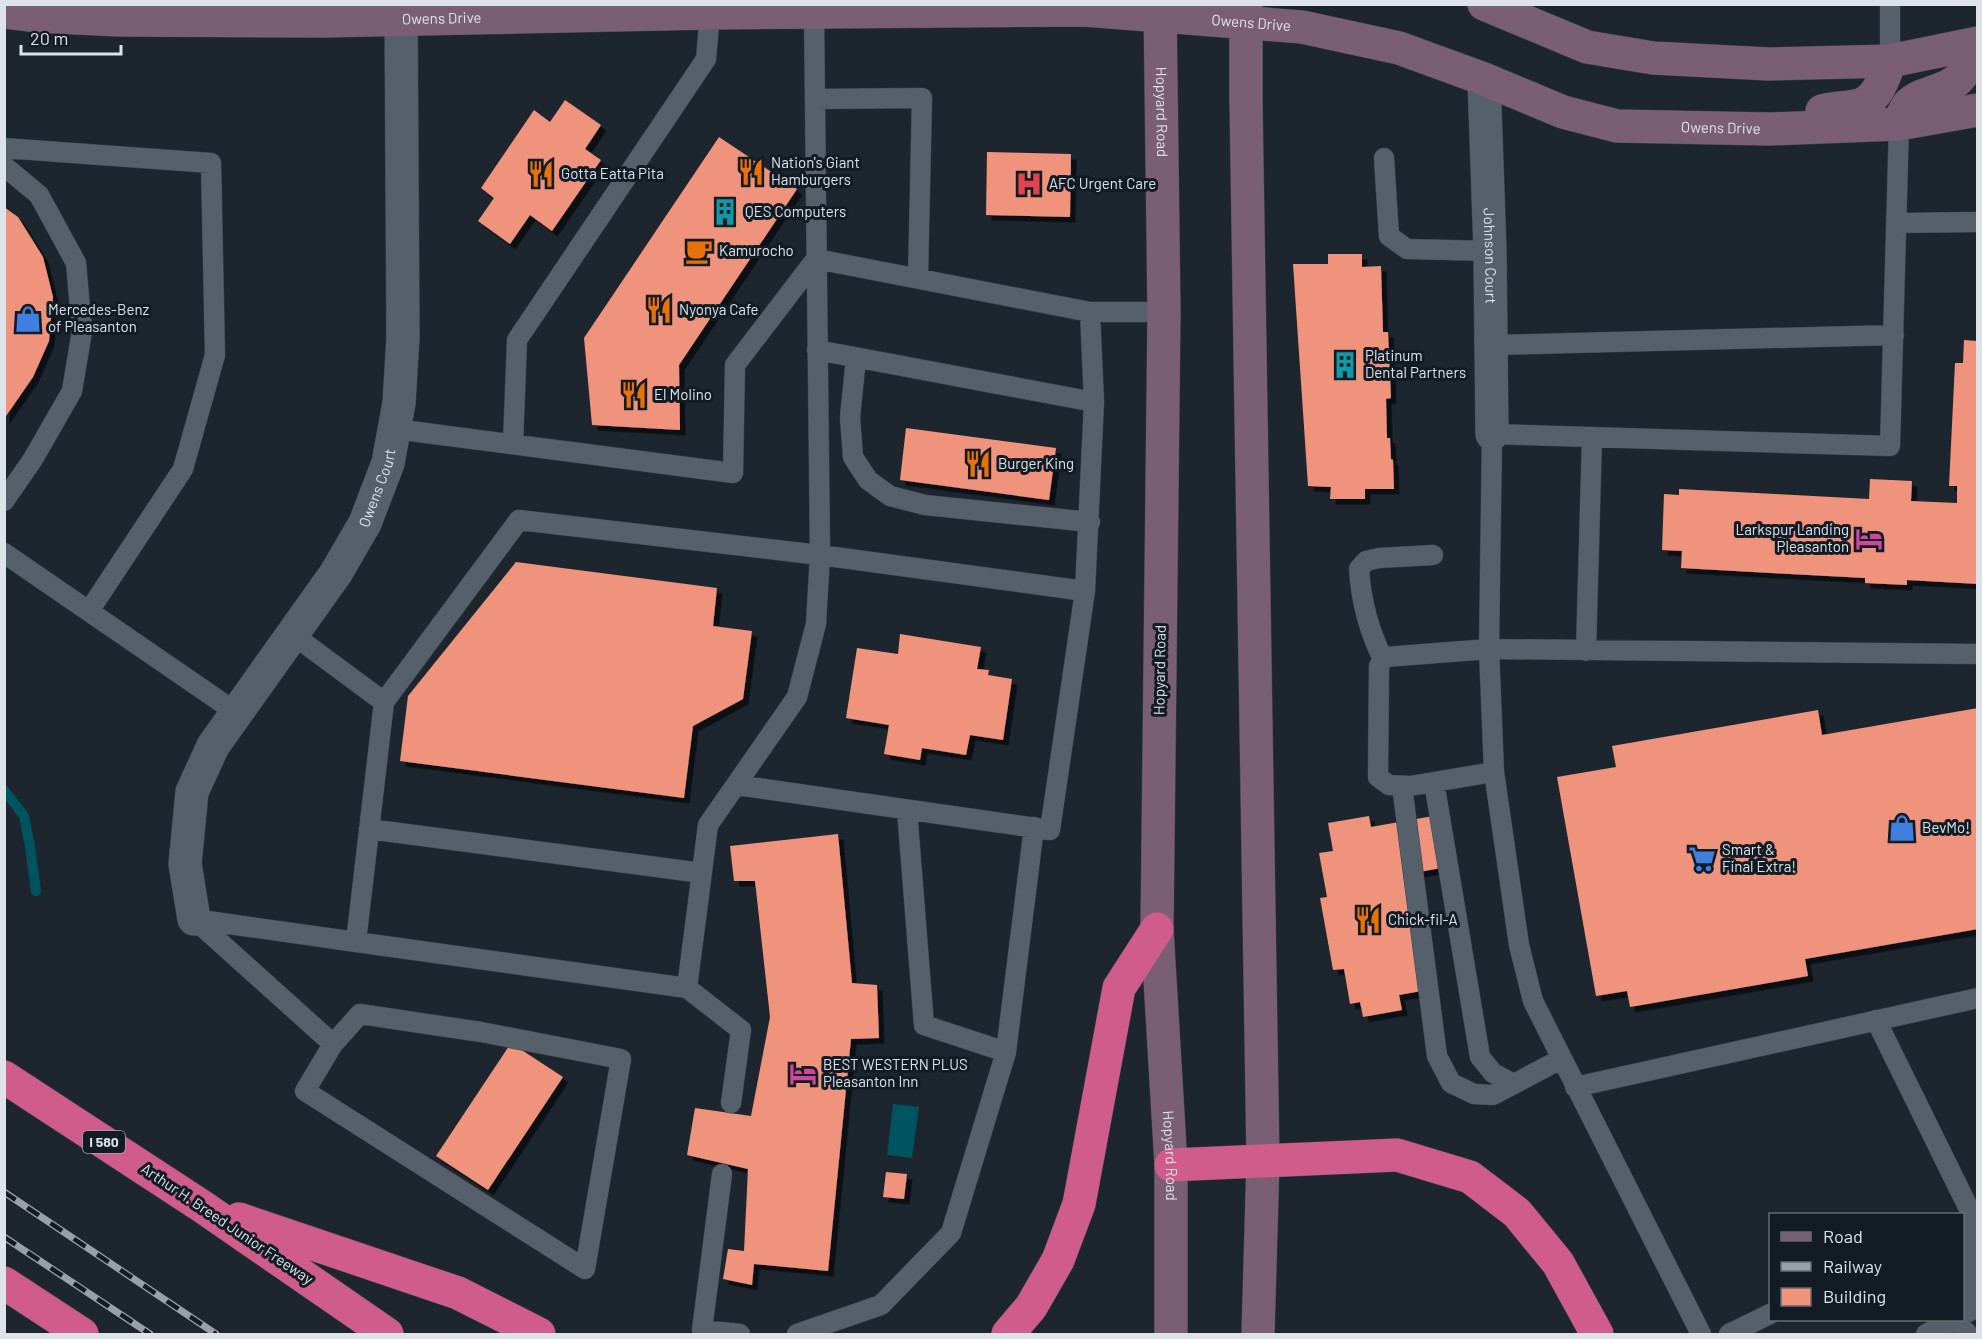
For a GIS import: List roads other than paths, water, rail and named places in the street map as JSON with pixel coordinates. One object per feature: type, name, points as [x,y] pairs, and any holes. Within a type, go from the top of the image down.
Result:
[{"type":"highway","points":[[1008,1335],[1031,1307],[1058,1260],[1079,1203],[1119,988],[1157,929]]},
{"type":"highway","name":"Arthur H. Breed Junior Freeway","points":[[4,1077],[203,1207],[387,1335]]},
{"type":"highway","points":[[1171,1165],[1397,1155],[1470,1177],[1517,1213],[1545,1246],[1558,1263],[1598,1335]]},
{"type":"highway","points":[[203,1207],[458,1293],[539,1335]]},
{"type":"highway","points":[[4,1283],[82,1335]]},
{"type":"street","points":[[1484,4],[1531,15],[1587,47],[1653,58],[1769,64],[1890,61],[1973,44],[1963,77],[1951,86],[1920,96],[1909,104],[1899,124]]},
{"type":"street","name":"Owens Drive","points":[[4,12],[118,20],[401,12],[710,13],[1160,10],[1246,13],[1399,48],[1484,79],[1563,112],[1617,126],[1799,128],[1899,124],[1977,110]]},
{"type":"street","name":"Hopyard Road","points":[[1160,10],[1164,312],[1157,929],[1171,1165],[1171,1335]]},
{"type":"street","name":"Owens Court","points":[[194,920],[185,864],[192,792],[213,746],[336,573],[365,523],[388,464],[399,403],[403,337],[401,12]]},
{"type":"street","points":[[1246,13],[1263,1161],[1258,1335]]},
{"type":"street","points":[[1799,128],[1811,115],[1826,110],[1859,106],[1867,102],[1884,80],[1890,61]]},
{"type":"street","name":"Johnson Court","points":[[1484,79],[1490,251],[1492,434]]},
{"type":"lane","points":[[1890,4],[1890,61]]},
{"type":"lane","points":[[687,988],[708,825],[797,697],[816,624],[820,555],[814,12]]},
{"type":"lane","points":[[513,444],[517,340],[706,59],[710,13]]},
{"type":"lane","points":[[815,99],[922,98],[918,278]]},
{"type":"lane","points":[[1701,1335],[1533,1001],[1519,945],[1494,772],[1489,649],[1492,434],[1890,446],[1899,124]]},
{"type":"lane","points":[[4,148],[211,163],[215,355],[183,469],[89,611]]},
{"type":"lane","points":[[1384,158],[1389,236],[1407,249],[1490,251]]},
{"type":"lane","points":[[4,166],[39,195],[76,263],[82,331],[72,391],[33,459],[4,501]]},
{"type":"lane","points":[[1896,223],[1977,222]]},
{"type":"lane","points":[[816,259],[1090,312],[1164,312]]},
{"type":"lane","points":[[394,429],[733,473],[735,365],[816,259]]},
{"type":"lane","points":[[737,785],[1050,830],[1085,591],[1094,402],[1090,312]]},
{"type":"lane","points":[[1491,345],[1894,335]]},
{"type":"lane","points":[[817,350],[1094,402]]},
{"type":"lane","points":[[856,358],[850,417],[853,457],[868,480],[890,496],[925,505],[1090,522]]},
{"type":"lane","points":[[1586,651],[1592,437]]},
{"type":"lane","points":[[356,942],[384,702],[519,520],[820,555],[1085,591]]},
{"type":"lane","points":[[4,553],[237,713]]},
{"type":"lane","points":[[1383,659],[1373,640],[1360,588],[1359,569],[1366,561],[1379,558],[1433,555]]},
{"type":"lane","points":[[292,634],[384,702]]},
{"type":"lane","points":[[1494,772],[1402,786],[1389,785],[1378,777],[1379,666],[1385,657],[1489,649],[1977,654]]},
{"type":"lane","points":[[1434,782],[1480,1057],[1493,1073],[1514,1084]]},
{"type":"lane","points":[[1402,786],[1437,1056],[1451,1083],[1474,1094],[1493,1095],[1561,1059]]},
{"type":"lane","points":[[907,810],[924,1025],[1006,1052]]},
{"type":"lane","points":[[797,1335],[881,1305],[951,1233],[1006,1052],[1034,827]]},
{"type":"lane","points":[[369,829],[702,873]]},
{"type":"lane","points":[[194,920],[687,988],[741,1030],[731,1103]]},
{"type":"lane","points":[[194,920],[333,1044]]},
{"type":"lane","points":[[1575,1087],[1977,998]]},
{"type":"lane","points":[[360,1014],[481,1032],[621,1059],[585,1269],[305,1090],[333,1044],[360,1014]]},
{"type":"lane","points":[[1876,1020],[1970,1214],[1974,1309],[1964,1315]]},
{"type":"lane","points":[[722,1174],[702,1330],[740,1335]]},
{"type":"lane","points":[[1729,1335],[1769,1315]]},
{"type":"lane","points":[[1926,1335],[1953,1321]]},
{"type":"lane","points":[[1956,1321],[1968,1335]]},
{"type":"water","points":[[893,1104],[919,1107],[912,1158],[887,1155]]},
{"type":"waterway","points":[[4,790],[24,816],[36,891]]},
{"type":"railway","points":[[4,1192],[216,1334]]},
{"type":"railway","points":[[4,1237],[150,1334]]},
{"type":"place","name":"Nation's Giant Hamburgers","points":[[751,172]]},
{"type":"place","name":"Gotta Eatta Pita","points":[[541,174]]},
{"type":"place","name":"AFC Urgent Care","points":[[1029,184]]},
{"type":"place","name":"QES Computers","points":[[725,212]]},
{"type":"place","name":"Kamurocho","points":[[699,251]]},
{"type":"place","name":"Nyonya Cafe","points":[[659,310]]},
{"type":"place","name":"Mercedes-Benz of Pleasanton","points":[[28,319]]},
{"type":"place","name":"Platinum Dental Partners","points":[[1345,365]]},
{"type":"place","name":"El Molino","points":[[634,395]]},
{"type":"place","name":"Burger King","points":[[978,464]]},
{"type":"place","name":"Larkspur Landing Pleasanton","points":[[1869,539]]},
{"type":"place","name":"BevMo!","points":[[1902,828]]},
{"type":"place","name":"Smart & Final Extra!","points":[[1702,859]]},
{"type":"place","name":"Chick-fil-A","points":[[1368,920]]},
{"type":"place","name":"BEST WESTERN PLUS Pleasanton Inn","points":[[803,1074]]}]
